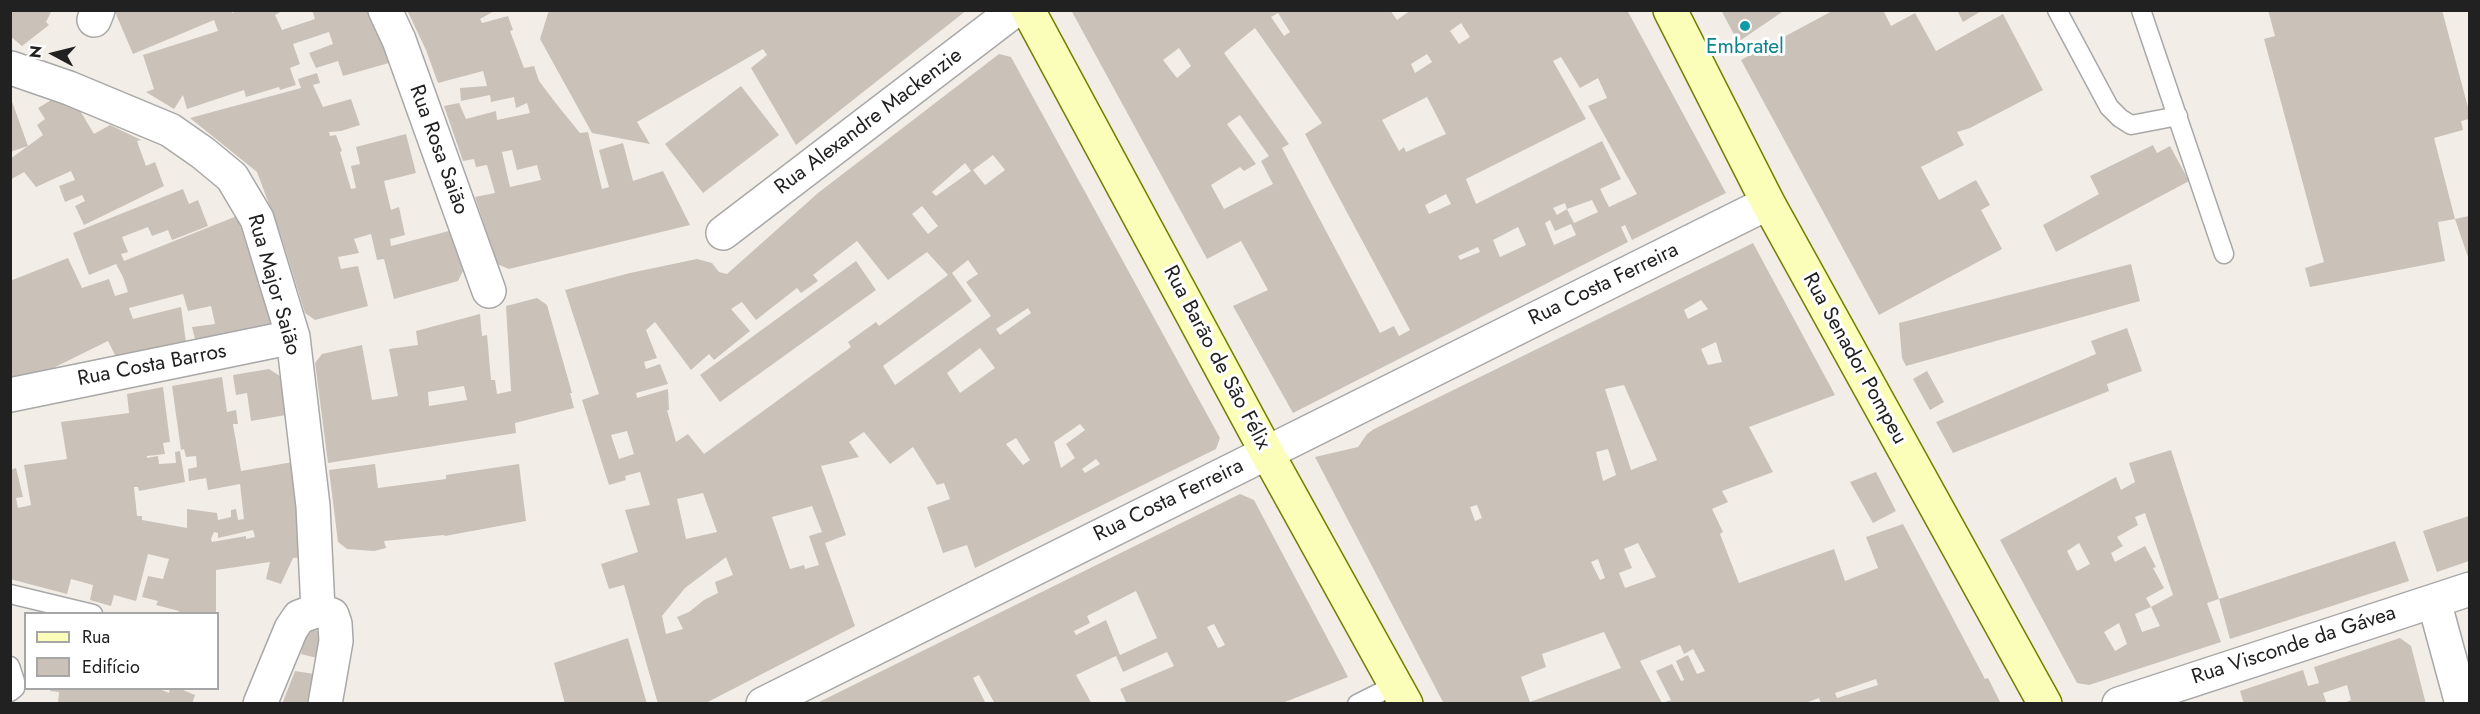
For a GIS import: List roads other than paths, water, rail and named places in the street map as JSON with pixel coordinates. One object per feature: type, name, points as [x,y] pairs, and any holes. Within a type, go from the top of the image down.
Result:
[{"type":"street","name":"Rua Rosa Saião","points":[[385,10],[399,40],[489,291]]},
{"type":"street","name":"Rua Alexandre Mackenzie","points":[[723,233],[1015,10]]},
{"type":"street","name":"Rua Barão de São Félix","points":[[1028,10],[1400,694]]},
{"type":"street","name":"Rua Senador Pompeu","points":[[1670,10],[1768,203],[2045,704]]},
{"type":"street","name":"Rua Major Saião","points":[[10,68],[69,88],[170,130],[232,177],[257,219],[293,337],[313,506],[318,610]]},
{"type":"street","name":"Rua Costa Ferreira","points":[[763,704],[1768,203]]},
{"type":"street","name":"Rua Costa Barros","points":[[10,394],[293,337]]},
{"type":"street","name":"Rua Visconde da Gávea","points":[[2120,704],[2469,590]]},
{"type":"street","points":[[2434,601],[2462,704]]},
{"type":"street","points":[[260,704],[291,629],[299,617],[318,610],[332,615],[335,624],[336,640],[325,704]]},
{"type":"lane","points":[[2057,10],[2109,107],[2120,118],[2131,125],[2178,116]]},
{"type":"lane","points":[[2141,10],[2224,254]]},
{"type":"lane","points":[[10,594],[85,612]]},
{"type":"lane","points":[[10,666],[15,688],[10,692]]},
{"type":"lane","points":[[1357,704],[1400,694]]},
{"type":"place","name":"Embratel","points":[[1745,26]]}]
